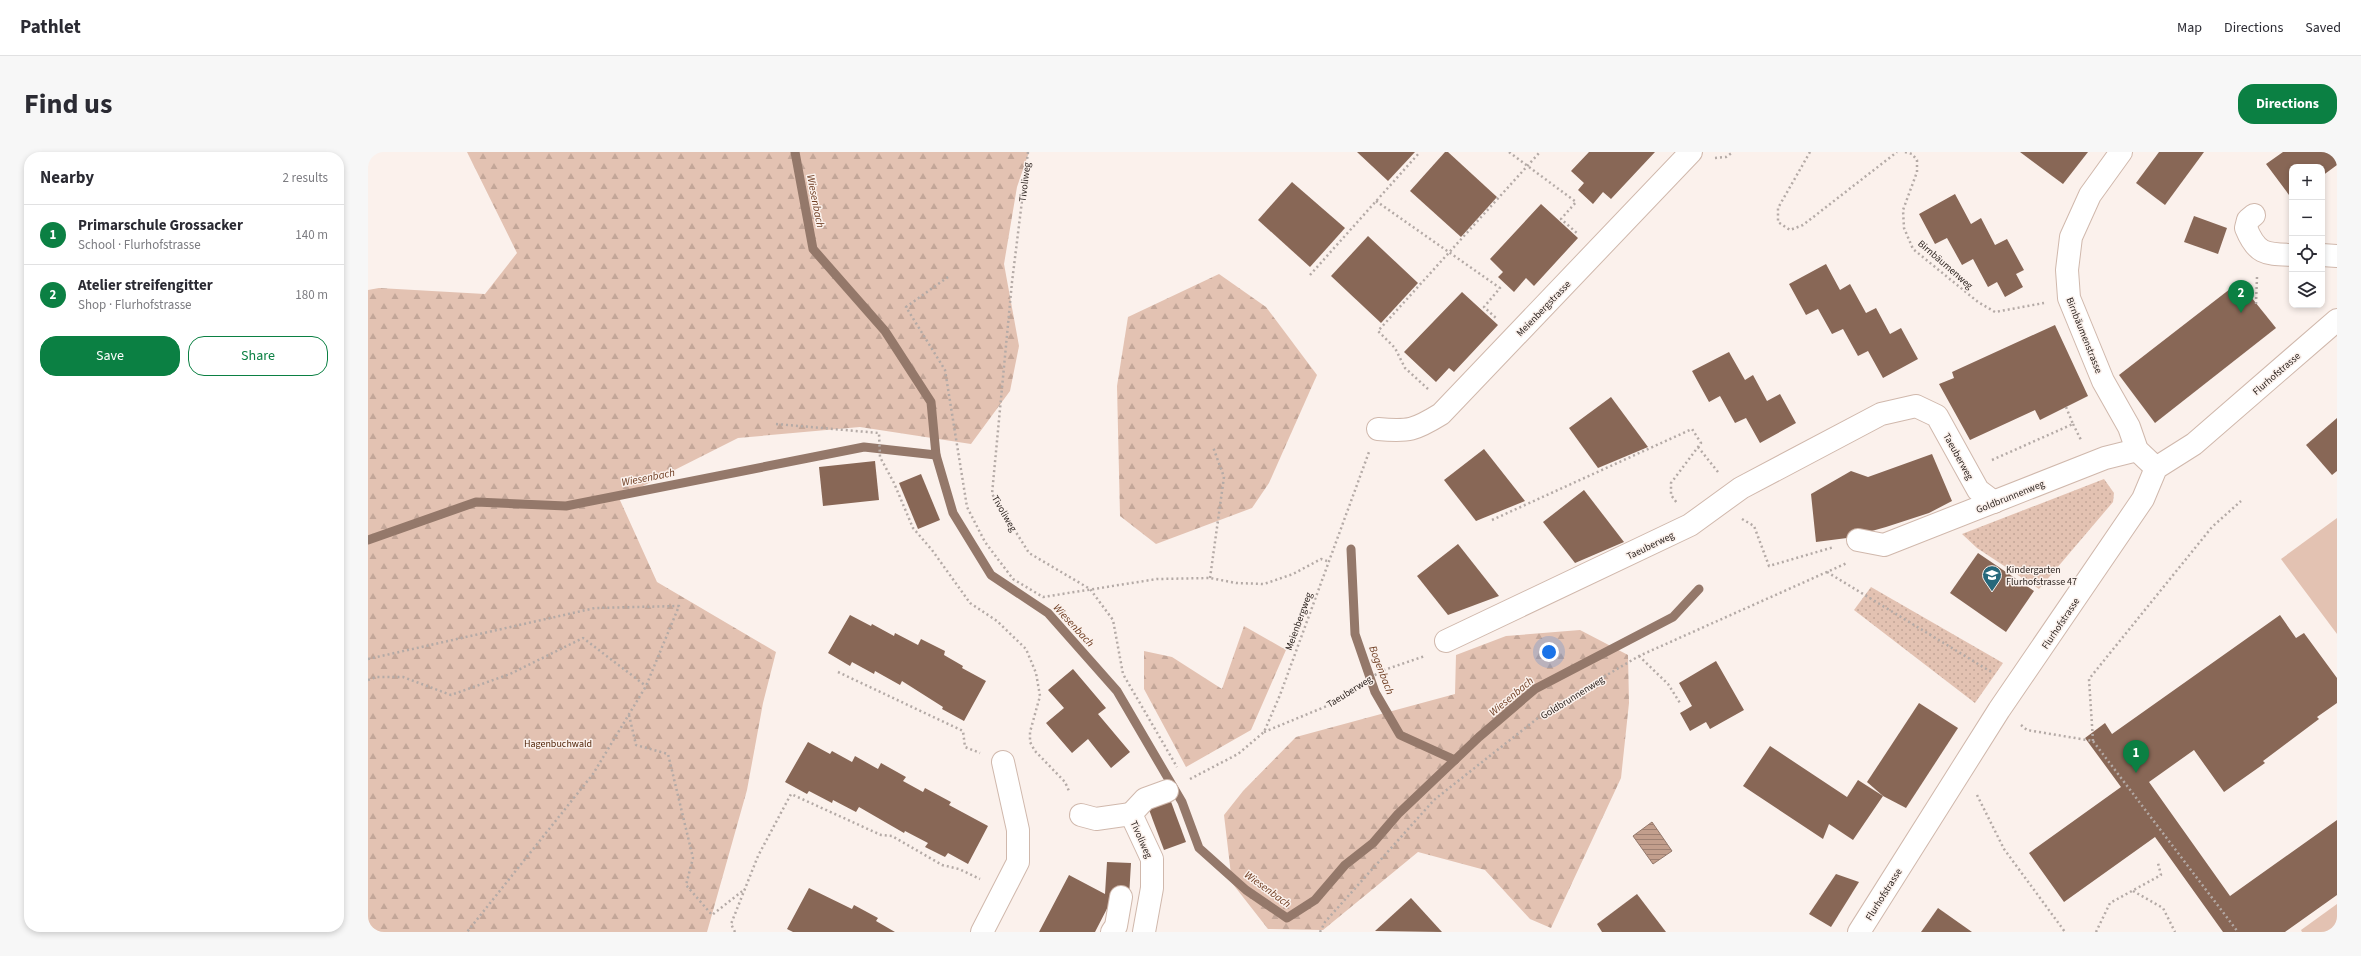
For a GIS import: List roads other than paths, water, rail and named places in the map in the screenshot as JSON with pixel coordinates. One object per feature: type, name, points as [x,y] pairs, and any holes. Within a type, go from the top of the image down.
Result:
[{"type":"street","name":"Meienbergstrasse","points":[[1378,428],[1404,431],[1425,424],[1441,414],[1691,152]]},
{"type":"street","name":"Birnbäumenstrasse","points":[[2121,152],[2090,195],[2071,237],[2067,270],[2069,298],[2103,381],[2129,427],[2137,450],[2156,468]]},
{"type":"street","points":[[2254,215],[2248,220],[2246,228],[2256,245],[2266,254],[2289,255]]},
{"type":"street","points":[[2325,255],[2337,256]]},
{"type":"street","name":"Flurhofstrasse","points":[[1859,932],[1963,766],[2143,499],[2156,468],[2194,444],[2337,320]]},
{"type":"street","name":"Taeuberweg","points":[[1446,641],[1690,525],[1741,488],[1881,414],[1916,406],[1937,416],[1978,490],[1994,502]]},
{"type":"street","name":"Goldbrunnenweg","points":[[1858,540],[1884,545],[2105,458],[2137,450]]},
{"type":"street","points":[[982,932],[1018,862],[1018,830],[1003,762]]},
{"type":"street","name":"Tivoliweg","points":[[1144,932],[1152,888],[1152,859],[1131,814],[1145,799],[1166,791]]},
{"type":"street","points":[[1081,815],[1096,819],[1131,814]]},
{"type":"street","points":[[1112,932],[1116,926],[1121,897]]},
{"type":"waterway","name":"Wiesenbach","points":[[795,152],[813,249],[885,331],[931,402],[936,455],[953,513],[991,575],[1048,613],[1117,691],[1182,802],[1199,848],[1246,890],[1287,918],[1315,900],[1345,865],[1373,843],[1398,814],[1479,737],[1535,689],[1673,617],[1699,589]]},
{"type":"waterway","name":"Wiesenbach","points":[[368,540],[476,502],[566,506],[864,447],[936,455]]},
{"type":"waterway","name":"Bogenbach","points":[[1351,549],[1355,634],[1375,692],[1400,735],[1455,760]]},
{"type":"place","name":"Atelier streifengitter","points":[[2241,313]]},
{"type":"place","name":"Kindergarten Flurhofstrasse 47","points":[[1992,592]]},
{"type":"place","name":"Primarschule Grossacker","points":[[2136,773]]},
{"type":"park label","name":"Hagenbuchwald","points":[[558,743]]}]
